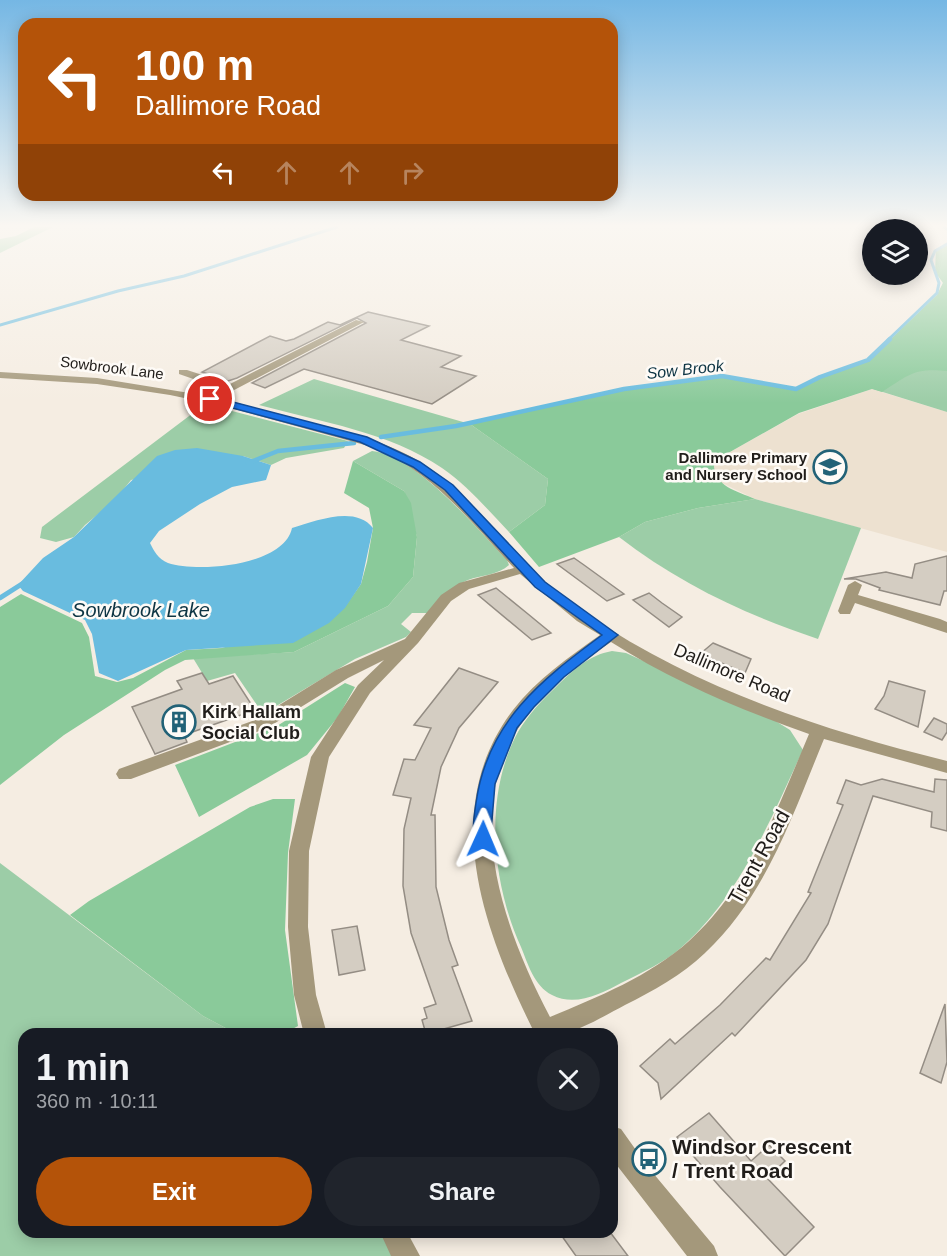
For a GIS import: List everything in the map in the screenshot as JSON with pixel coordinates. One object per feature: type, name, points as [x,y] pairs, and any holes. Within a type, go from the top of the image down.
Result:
[{"type":"street","points":[[210,399],[359,322]]},
{"type":"street","points":[[183,372],[231,388]]},
{"type":"street","name":"Sowbrook Lane","points":[[0,375],[116,384],[210,399],[363,440],[401,455],[449,488],[524,569]]},
{"type":"street","points":[[314,1028],[305,995],[298,927],[299,851],[320,757],[364,689],[413,640],[455,590],[524,569]]},
{"type":"street","name":"Dallimore Road","points":[[524,569],[558,598],[611,635],[693,679],[819,731],[947,767]]},
{"type":"street","points":[[850,598],[935,622],[947,628]]},
{"type":"street","points":[[545,1028],[522,985],[501,933],[485,880],[483,819],[487,784],[510,727],[529,703],[580,656],[611,635]]},
{"type":"street","points":[[125,774],[261,724],[351,669],[413,640]]},
{"type":"street","name":"Trent Road","points":[[555,1028],[612,1001],[651,978],[696,948],[715,928],[737,901],[770,841],[801,778],[819,731]]},
{"type":"street","points":[[618,1146],[639,1176],[704,1256]]},
{"type":"street","points":[[396,1238],[406,1256]]},
{"type":"shaded area","name":"Dallimore Primary and Nursery School","points":[[872,389],[947,412],[947,552],[755,499],[718,481],[713,473],[714,461],[798,414]]},
{"type":"green space","points":[[942,286],[947,286],[947,412],[828,375],[869,360],[937,295]]},
{"type":"green space","points":[[942,286],[947,286],[947,371],[919,372],[905,377],[882,392],[872,389],[799,413],[714,461],[714,469],[721,482],[755,499],[698,508],[645,522],[619,537],[539,567],[509,532],[545,505],[548,479],[470,424],[626,390],[725,377],[797,390],[821,378],[869,360],[937,295]]},
{"type":"green space","points":[[314,379],[470,424],[548,479],[545,505],[509,532],[460,482],[442,468],[400,445],[354,429],[259,405]]},
{"type":"green space","points":[[205,404],[348,441],[344,448],[286,458],[271,465],[243,456],[131,480],[115,500],[74,537],[56,542],[40,538],[42,527]]},
{"type":"green space","points":[[372,451],[407,465],[426,479],[463,513],[507,560],[509,565],[500,571],[468,580],[456,586],[428,613],[412,613],[401,624],[411,632],[406,637],[355,659],[263,714],[235,673],[207,681],[193,658],[294,652],[388,606],[413,577],[417,537],[404,491],[353,461]]},
{"type":"green space","points":[[353,461],[404,491],[411,503],[417,537],[413,577],[388,606],[294,652],[185,660],[165,670],[64,735],[0,785],[0,607],[21,594],[82,623],[89,637],[95,676],[117,682],[133,678],[186,650],[222,648],[344,608],[361,584],[373,528],[369,508],[344,493]]},
{"type":"green space","points":[[755,499],[861,528],[818,639],[765,620],[714,597],[642,554],[619,537],[645,522],[698,508]]},
{"type":"green space","points":[[612,651],[626,653],[774,720],[790,730],[803,750],[753,854],[722,903],[703,925],[676,952],[653,967],[596,995],[570,1000],[552,995],[536,980],[511,922],[498,868],[496,811],[507,757],[526,720],[535,708],[575,669],[596,656]]},
{"type":"green space","points":[[345,683],[355,687],[338,717],[307,755],[199,817],[175,765],[277,726]]},
{"type":"green space","points":[[273,799],[295,799],[288,853],[285,930],[298,1026],[294,1028],[226,1028],[203,1016],[70,915],[89,901],[250,807]]},
{"type":"green space","points":[[0,863],[203,1016],[226,1028],[18,1028],[18,1238],[408,1238],[418,1256],[0,1256]]},
{"type":"water","name":"Sowbrook Lake","points":[[197,448],[243,456],[271,465],[266,480],[232,487],[200,504],[159,531],[150,543],[162,559],[182,566],[238,564],[273,551],[286,541],[292,528],[323,519],[356,517],[373,528],[361,584],[345,608],[329,623],[293,643],[186,650],[118,681],[99,673],[92,634],[85,620],[23,591],[18,585],[43,558],[74,537],[157,456],[175,450]]},
{"type":"building","points":[[368,312],[429,326],[401,340],[461,356],[441,367],[476,376],[432,404],[304,369],[265,388],[252,383],[366,323],[357,318],[237,378],[228,381],[202,372],[270,336],[286,341],[328,322],[340,325]]},
{"type":"building","points":[[947,556],[947,591],[944,591],[940,605],[879,590],[880,588],[856,579],[844,579],[886,572],[912,578],[915,564]]},
{"type":"building","points":[[574,558],[624,594],[607,601],[557,564]]},
{"type":"building","points":[[496,588],[551,633],[532,640],[478,595]]},
{"type":"building","points":[[649,593],[682,617],[669,627],[633,600]]},
{"type":"building","points":[[713,643],[751,659],[745,673],[700,654]]},
{"type":"building","points":[[459,668],[498,682],[459,728],[441,767],[431,815],[435,815],[436,887],[449,940],[458,965],[452,967],[472,1021],[447,1028],[424,1028],[422,1020],[427,1018],[424,1008],[436,1004],[411,933],[403,886],[404,829],[411,798],[393,795],[404,759],[415,760],[431,728],[414,725]]},
{"type":"building","name":"Kirk Hallam Social Club","points":[[202,673],[209,684],[233,676],[255,710],[184,735],[187,742],[155,754],[132,707],[182,689],[177,681]]},
{"type":"building","points":[[889,681],[925,691],[918,727],[875,709],[884,696]]},
{"type":"building","points":[[934,718],[947,724],[947,732],[942,740],[924,732]]},
{"type":"building","points":[[882,779],[934,792],[935,779],[947,780],[947,831],[931,827],[932,812],[873,796],[828,924],[806,960],[735,1036],[732,1033],[661,1099],[658,1083],[640,1066],[670,1039],[675,1044],[720,1005],[766,958],[770,960],[811,893],[808,892],[843,805],[837,803],[846,780],[861,785]]},
{"type":"building","points":[[357,926],[365,970],[339,975],[332,930]]},
{"type":"building","points":[[945,1004],[947,1062],[941,1083],[920,1073]]},
{"type":"building","points":[[709,1113],[751,1161],[769,1145],[785,1161],[767,1178],[814,1227],[785,1256],[677,1137]]},
{"type":"building","points":[[563,1238],[614,1238],[628,1256],[576,1256]]},
{"type":"waterway","points":[[0,325],[142,286]]},
{"type":"waterway","name":"Sow Brook","points":[[888,340],[937,293],[938,286]]},
{"type":"waterway","name":"Sow Brook","points":[[381,437],[456,426],[624,389],[722,376],[796,389],[820,377],[868,360],[890,339]]},
{"type":"waterway","name":"Sow Brook","points":[[248,463],[278,451],[354,443]]},
{"type":"waterway","name":"Sow Brook","points":[[0,598],[25,582]]},
{"type":"place","name":"Dallimore Primary and Nursery School","points":[[830,467]]},
{"type":"place","name":"Kirk Hallam Social Club","points":[[179,722]]},
{"type":"place","name":"Windsor Crescent / Trent Road","points":[[649,1159]]},
{"type":"route","points":[[210,399],[363,440],[401,455],[449,488],[540,585],[611,635],[558,674],[529,703],[510,727],[487,784],[483,839]]}]
